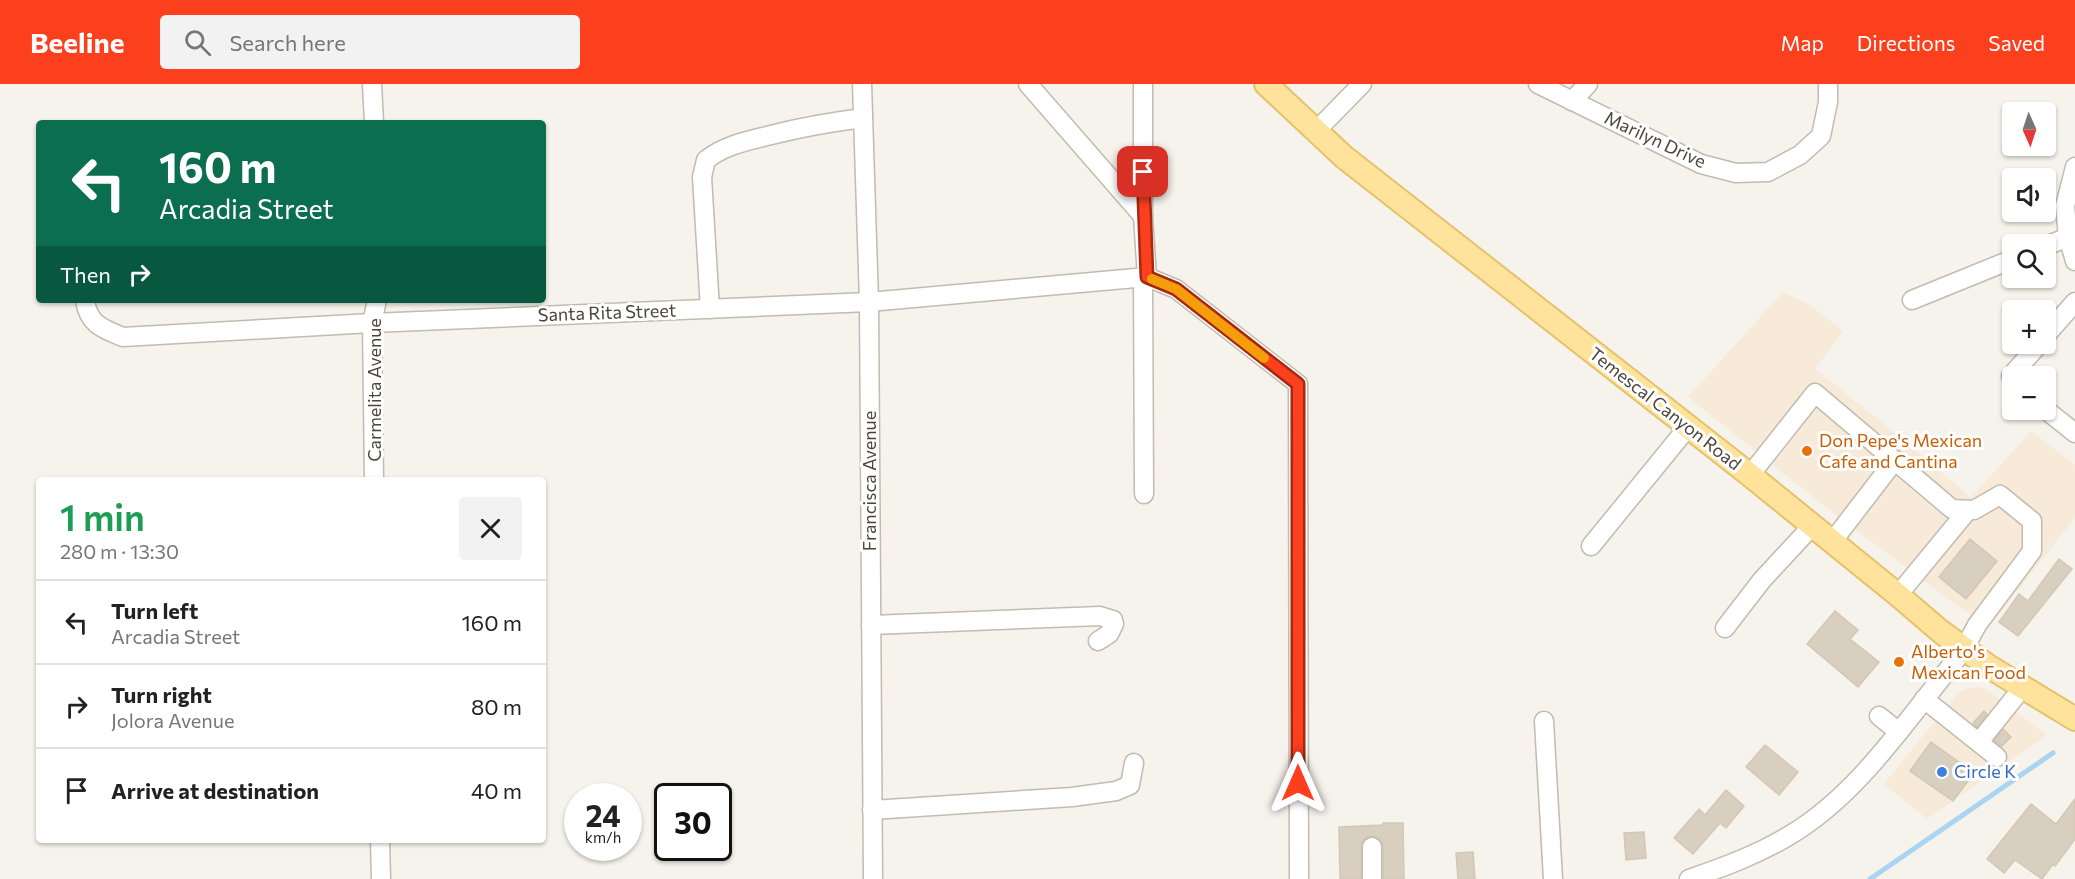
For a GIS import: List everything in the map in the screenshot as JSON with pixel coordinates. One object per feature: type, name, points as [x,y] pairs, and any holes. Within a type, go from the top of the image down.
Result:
[{"type":"main road","name":"Temescal Canyon Road","points":[[1266,84],[1344,157],[1750,476],[1964,649],[2075,719]]},
{"type":"street","points":[[372,84],[374,120]]},
{"type":"street","name":"Francisca Avenue","points":[[862,84],[869,302],[873,879]]},
{"type":"street","points":[[1028,84],[1143,216]]},
{"type":"street","points":[[1143,84],[1144,494]]},
{"type":"street","name":"Marilyn Drive","points":[[1538,84],[1701,164],[1736,173],[1768,172],[1800,154],[1821,136],[1828,102],[1828,84]]},
{"type":"street","points":[[1572,101],[1588,84]]},
{"type":"street","points":[[1316,131],[1353,86]]},
{"type":"street","points":[[710,309],[702,177],[706,160],[717,151],[735,144],[810,125],[863,118]]},
{"type":"street","points":[[2075,167],[2064,206],[2068,237],[2075,261]]},
{"type":"street","points":[[2056,242],[2068,237]]},
{"type":"street","points":[[1912,300],[2002,263]]},
{"type":"street","points":[[1145,277],[1176,289],[1298,384],[1299,879]]},
{"type":"street","name":"Santa Rita Street","points":[[86,303],[97,326],[123,337],[372,323],[508,309],[710,309],[869,302],[1145,277]]},
{"type":"street","points":[[2056,324],[2075,302]]},
{"type":"street","name":"Carmelita Avenue","points":[[374,477],[372,323],[376,303]]},
{"type":"street","points":[[2020,366],[2030,354]]},
{"type":"street","points":[[1689,879],[1732,864],[1791,835],[1866,773],[1964,649],[1977,625],[2032,551],[2032,521],[2001,495],[1974,510],[1952,509],[1815,393],[1750,476]]},
{"type":"street","points":[[2056,418],[2075,434]]},
{"type":"street","points":[[1591,546],[1688,427]]},
{"type":"street","points":[[1832,542],[1894,460]]},
{"type":"street","points":[[1898,595],[1968,510]]},
{"type":"street","points":[[1725,628],[1762,580],[1812,526]]},
{"type":"street","points":[[871,625],[1100,616],[1113,620],[1114,624],[1109,634],[1098,641]]},
{"type":"street","points":[[1978,742],[2023,687]]},
{"type":"street","points":[[1924,699],[1997,757]]},
{"type":"street","points":[[1879,716],[1899,732]]},
{"type":"street","points":[[1544,721],[1553,879]]},
{"type":"street","points":[[872,810],[1116,791],[1130,785],[1134,764]]},
{"type":"street","points":[[381,843],[381,879]]},
{"type":"street","points":[[1372,847],[1372,879]]},
{"type":"shaded area","points":[[1783,292],[1810,305],[1843,331],[1815,369],[1905,441],[1971,498],[2031,431],[2075,465],[2075,518],[1988,628],[1842,520],[1688,397]]},
{"type":"shaded area","points":[[1979,687],[1986,689],[2047,735],[1927,819],[1884,784],[1957,694],[1965,689]]},
{"type":"building","points":[[1970,539],[1997,561],[1966,599],[1939,577]]},
{"type":"building","points":[[2059,559],[2072,569],[2018,636],[1999,622],[2019,594],[2028,601]]},
{"type":"building","points":[[1835,611],[1858,630],[1850,639],[1879,662],[1858,687],[1807,644]]},
{"type":"building","points":[[1984,711],[1987,714],[1977,727],[1973,723]]},
{"type":"building","points":[[2003,729],[2011,737],[2002,746],[1994,741]]},
{"type":"building","name":"Circle K","points":[[1931,742],[1974,773],[1953,801],[1910,771]]},
{"type":"building","points":[[1765,745],[1798,772],[1779,795],[1746,767]]},
{"type":"building","points":[[1726,790],[1744,806],[1726,828],[1720,823],[1693,854],[1674,838],[1699,809],[1705,815]]},
{"type":"building","points":[[2075,799],[2075,839],[2042,879],[2015,860],[2004,873],[1987,859],[2031,804],[2056,824]]},
{"type":"building","points":[[1383,823],[1403,823],[1404,879],[1383,879],[1383,846],[1378,838],[1373,836],[1367,837],[1362,842],[1361,879],[1340,879],[1339,827],[1383,825]]},
{"type":"building","points":[[1644,832],[1646,858],[1626,860],[1624,833]]},
{"type":"building","points":[[1473,852],[1475,879],[1458,879],[1456,853]]},
{"type":"waterway","points":[[1870,879],[2053,753]]},
{"type":"slow traffic","points":[[1152,279],[1176,289],[1264,358]]},
{"type":"place","name":"Don Pepe's Mexican Cafe and Cantina","points":[[1807,451]]},
{"type":"place","name":"Alberto's Mexican Food","points":[[1899,662]]},
{"type":"place","name":"Circle K","points":[[1942,772]]},
{"type":"route","points":[[1143,172],[1147,277],[1176,289],[1298,384],[1298,783]]}]
